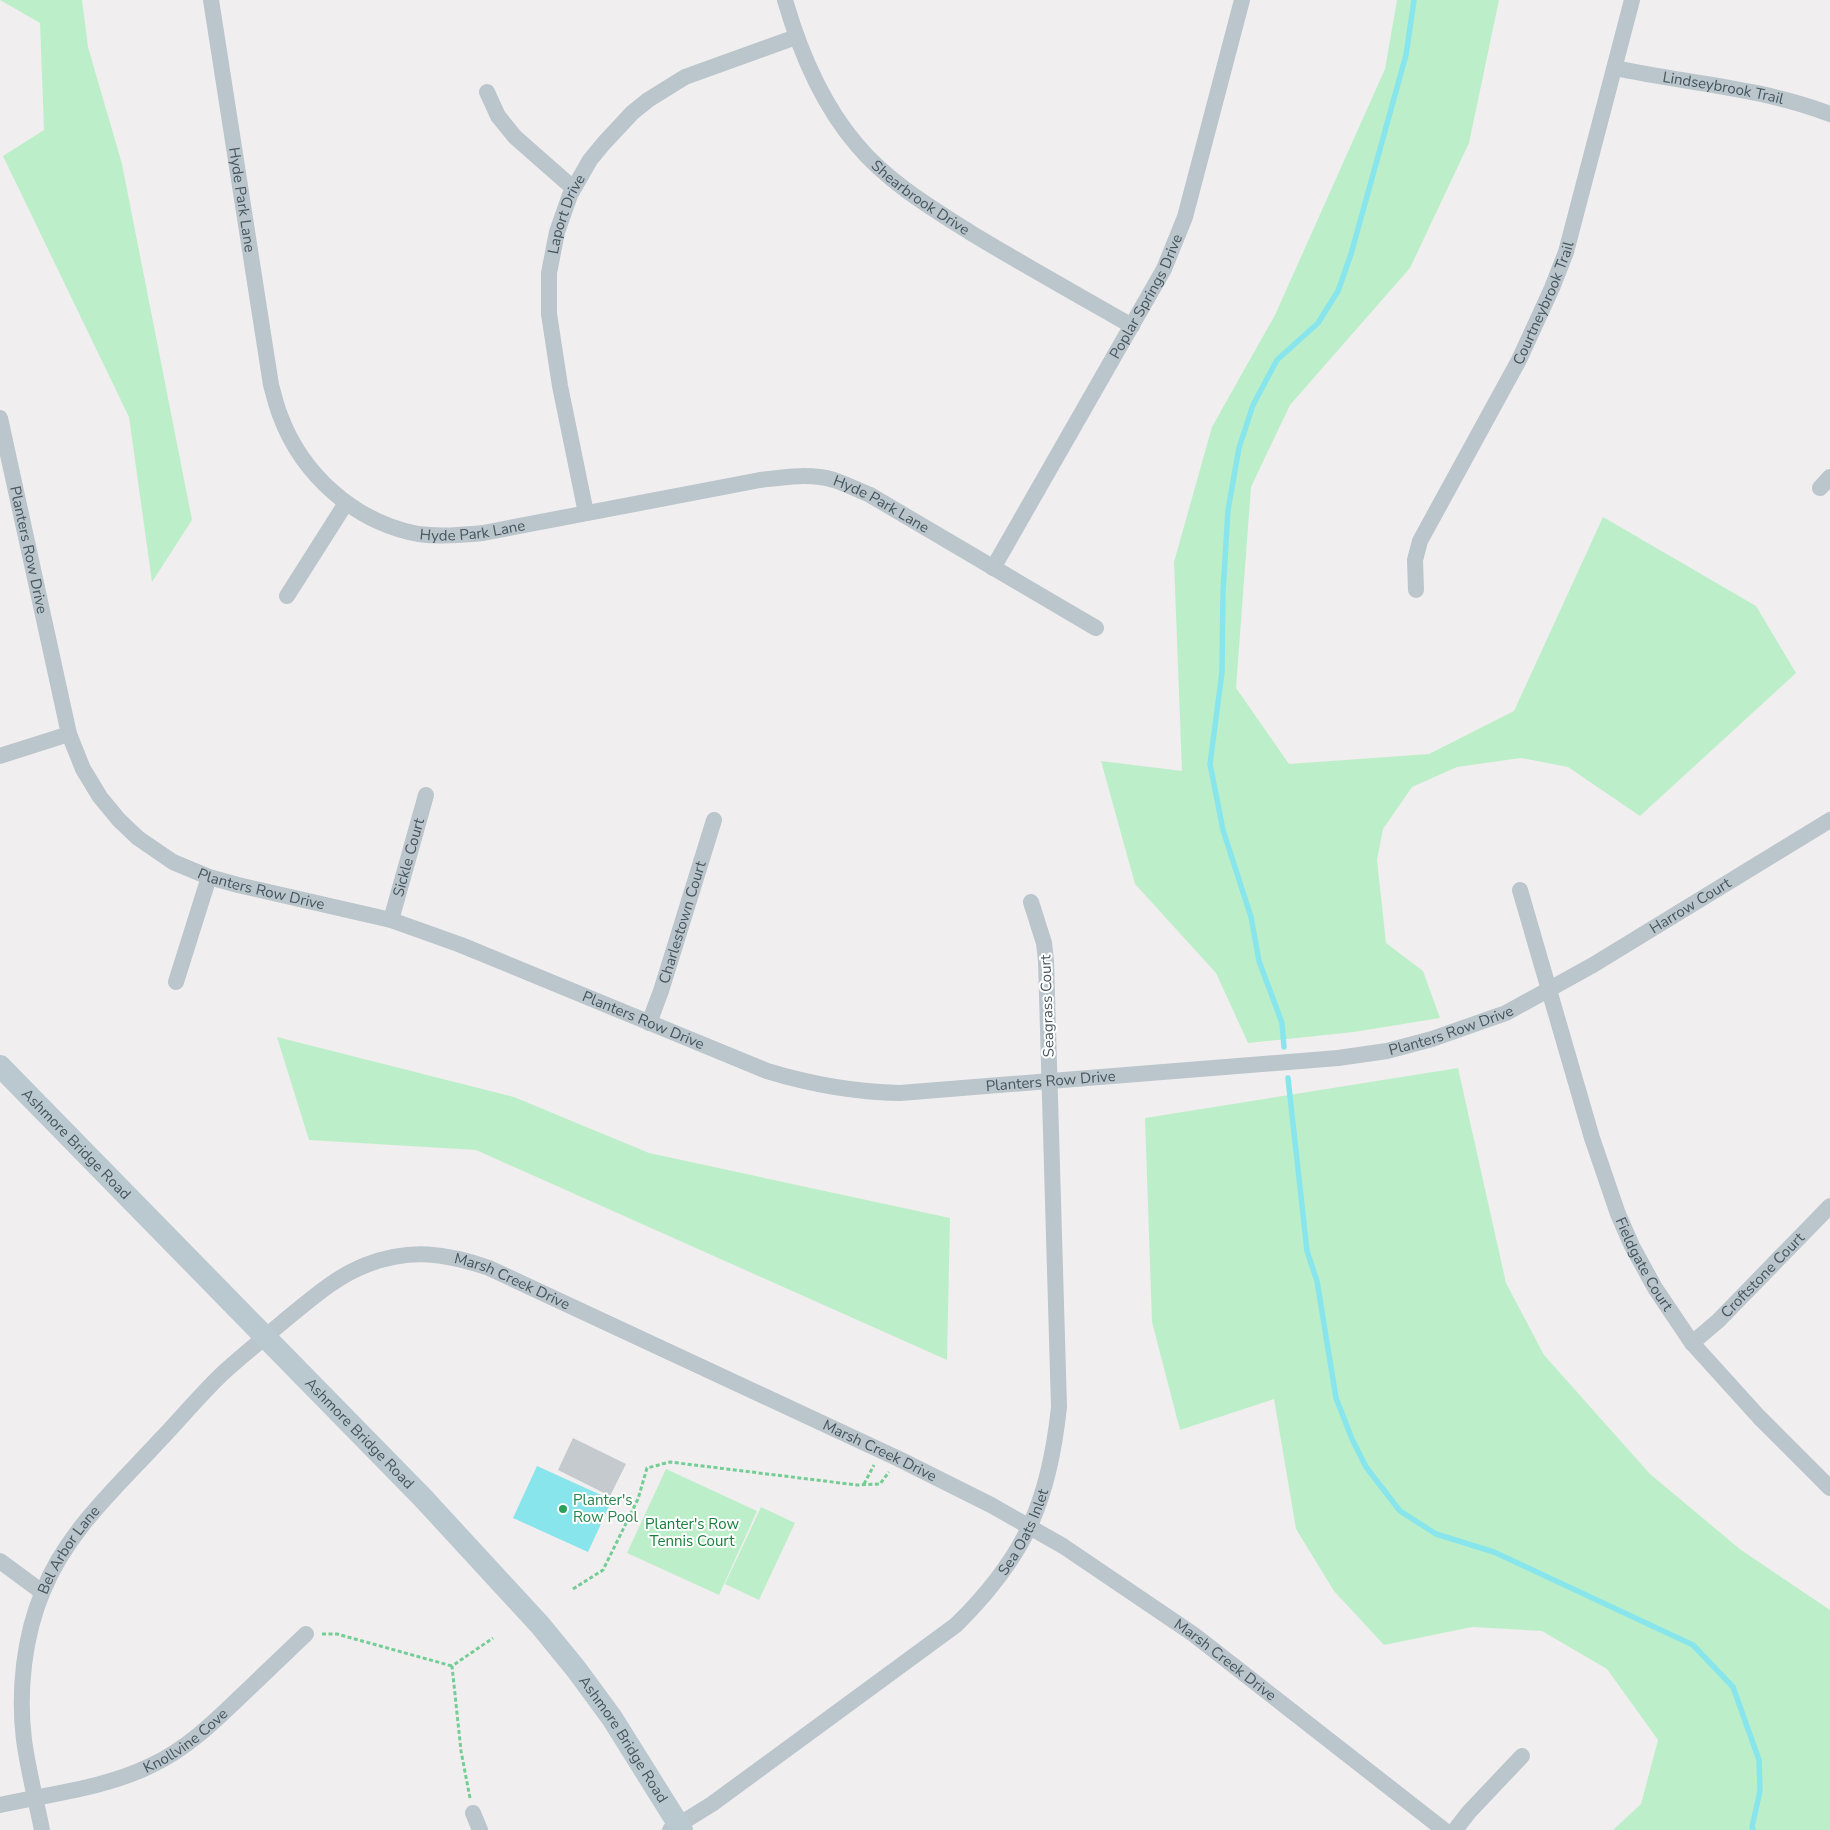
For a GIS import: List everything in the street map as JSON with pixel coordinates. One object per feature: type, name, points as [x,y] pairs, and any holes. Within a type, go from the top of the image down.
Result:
[{"type":"main road","name":"Ashmore Bridge Road","points":[[0,1066],[423,1498],[540,1625],[576,1669],[612,1718],[677,1828]]},
{"type":"street","name":"Hyde Park Lane","points":[[211,0],[274,393],[280,415],[294,444],[312,471],[334,494],[346,503],[359,512],[388,525],[419,534],[451,536],[483,533],[760,480],[790,476],[819,477],[833,480],[870,495],[1096,628]]},
{"type":"street","name":"Shearbrook Drive","points":[[784,0],[796,37],[812,75],[830,110],[856,144],[887,176],[932,208],[993,246],[1132,326]]},
{"type":"street","name":"Poplar Springs Drive","points":[[993,568],[1164,270],[1185,216],[1242,0]]},
{"type":"street","name":"Courtneybrook Trail","points":[[1416,590],[1415,560],[1420,541],[1519,360],[1552,288],[1566,252],[1632,0]]},
{"type":"street","name":"Laport Drive","points":[[586,513],[560,386],[550,314],[549,273],[556,232],[574,188],[590,160],[604,143],[632,113],[654,96],[685,77],[796,37]]},
{"type":"street","name":"Lindseybrook Trail","points":[[1615,68],[1770,96],[1809,106],[1830,114]]},
{"type":"street","points":[[487,92],[498,116],[515,137],[574,188]]},
{"type":"street","name":"Planters Row Drive","points":[[0,418],[7,476],[69,734],[82,769],[100,797],[119,820],[138,838],[162,855],[209,877],[391,920],[461,945],[767,1072],[806,1083],[842,1090],[900,1093],[1338,1058],[1387,1051],[1432,1039],[1506,1013],[1549,989]]},
{"type":"street","points":[[287,596],[346,503]]},
{"type":"street","points":[[0,756],[69,734]]},
{"type":"street","name":"Sickle Court","points":[[391,920],[426,795]]},
{"type":"street","name":"Charlestown Court","points":[[649,1023],[661,991],[714,820]]},
{"type":"street","name":"Harrow Court","points":[[1549,989],[1593,965],[1830,820]]},
{"type":"street","points":[[176,982],[209,877]]},
{"type":"street","name":"Fieldgate Court","points":[[1520,890],[1592,1138],[1618,1214],[1632,1246],[1655,1288],[1692,1344],[1759,1417],[1830,1488]]},
{"type":"street","name":"Seagrass Court","points":[[1030,902],[1044,943],[1046,961],[1049,1081]]},
{"type":"street","name":"Sea Oats Inlet","points":[[677,1828],[956,1625],[982,1600],[1010,1564],[1030,1527],[1046,1483],[1055,1444],[1059,1406],[1049,1081]]},
{"type":"street","name":"Croftstone Court","points":[[1692,1344],[1718,1321],[1830,1206]]},
{"type":"street","name":"Marsh Creek Drive","points":[[266,1337],[322,1289],[367,1264],[416,1254],[460,1258],[489,1268],[899,1459],[991,1505],[1030,1527],[1102,1571],[1193,1634],[1444,1830]]},
{"type":"street","name":"Bel Arbor Lane","points":[[42,1830],[24,1741],[22,1691],[29,1638],[42,1592],[64,1550],[90,1515],[223,1374],[266,1337]]},
{"type":"street","points":[[0,1562],[42,1592]]},
{"type":"street","name":"Knollvine Cove","points":[[0,1805],[120,1778],[150,1766],[180,1750],[204,1732],[306,1634]]},
{"type":"street","points":[[1455,1830],[1469,1812],[1522,1756]]},
{"type":"street","points":[[473,1813],[480,1830]]},
{"type":"path","points":[[573,1589],[603,1570],[638,1498],[647,1468],[670,1462],[857,1485],[880,1484],[899,1459]]},
{"type":"path","points":[[306,1634],[337,1634],[452,1666]]},
{"type":"path","points":[[452,1666],[492,1638]]},
{"type":"path","points":[[452,1666],[462,1751],[473,1813]]},
{"type":"green space","points":[[0,0],[82,0],[88,47],[122,164],[192,520],[152,582],[129,417],[3,156],[44,130],[40,23]]},
{"type":"green space","points":[[1397,0],[1499,0],[1469,143],[1410,268],[1290,405],[1251,487],[1236,688],[1289,764],[1429,754],[1514,711],[1603,517],[1756,606],[1796,673],[1640,816],[1568,767],[1521,758],[1457,767],[1412,787],[1383,829],[1377,860],[1386,943],[1423,971],[1440,1018],[1354,1032],[1248,1043],[1216,973],[1135,884],[1101,761],[1182,771],[1174,562],[1212,427],[1275,315],[1385,69]]},
{"type":"green space","points":[[277,1037],[514,1097],[649,1153],[950,1218],[947,1360],[476,1150],[309,1140]]},
{"type":"green space","points":[[1458,1068],[1506,1283],[1544,1355],[1650,1474],[1741,1550],[1830,1610],[1830,1830],[1613,1830],[1641,1804],[1658,1740],[1607,1669],[1542,1631],[1472,1627],[1384,1645],[1334,1591],[1296,1529],[1274,1399],[1180,1430],[1152,1322],[1145,1118]]},
{"type":"green space","name":"Planter's Row Tennis Court","points":[[666,1469],[757,1511],[719,1595],[627,1553]]},
{"type":"green space","points":[[761,1507],[795,1523],[759,1600],[725,1584]]},
{"type":"water","name":"Planter's Row Pool","points":[[537,1466],[612,1500],[588,1552],[513,1518]]},
{"type":"building","points":[[573,1438],[626,1464],[610,1496],[558,1470]]},
{"type":"waterway","points":[[1284,1047],[1282,1023],[1259,961],[1251,917],[1223,830],[1210,764],[1222,672],[1223,592],[1228,510],[1239,448],[1253,405],[1277,360],[1318,323],[1338,291],[1351,254],[1406,55],[1414,0]]},
{"type":"waterway","points":[[1288,1078],[1307,1251],[1317,1281],[1336,1398],[1352,1439],[1366,1467],[1400,1511],[1436,1534],[1494,1552],[1693,1645],[1733,1687],[1759,1760],[1760,1791],[1752,1827],[1753,1830]]},
{"type":"place","name":"Planter's Row Pool","points":[[563,1509]]}]
